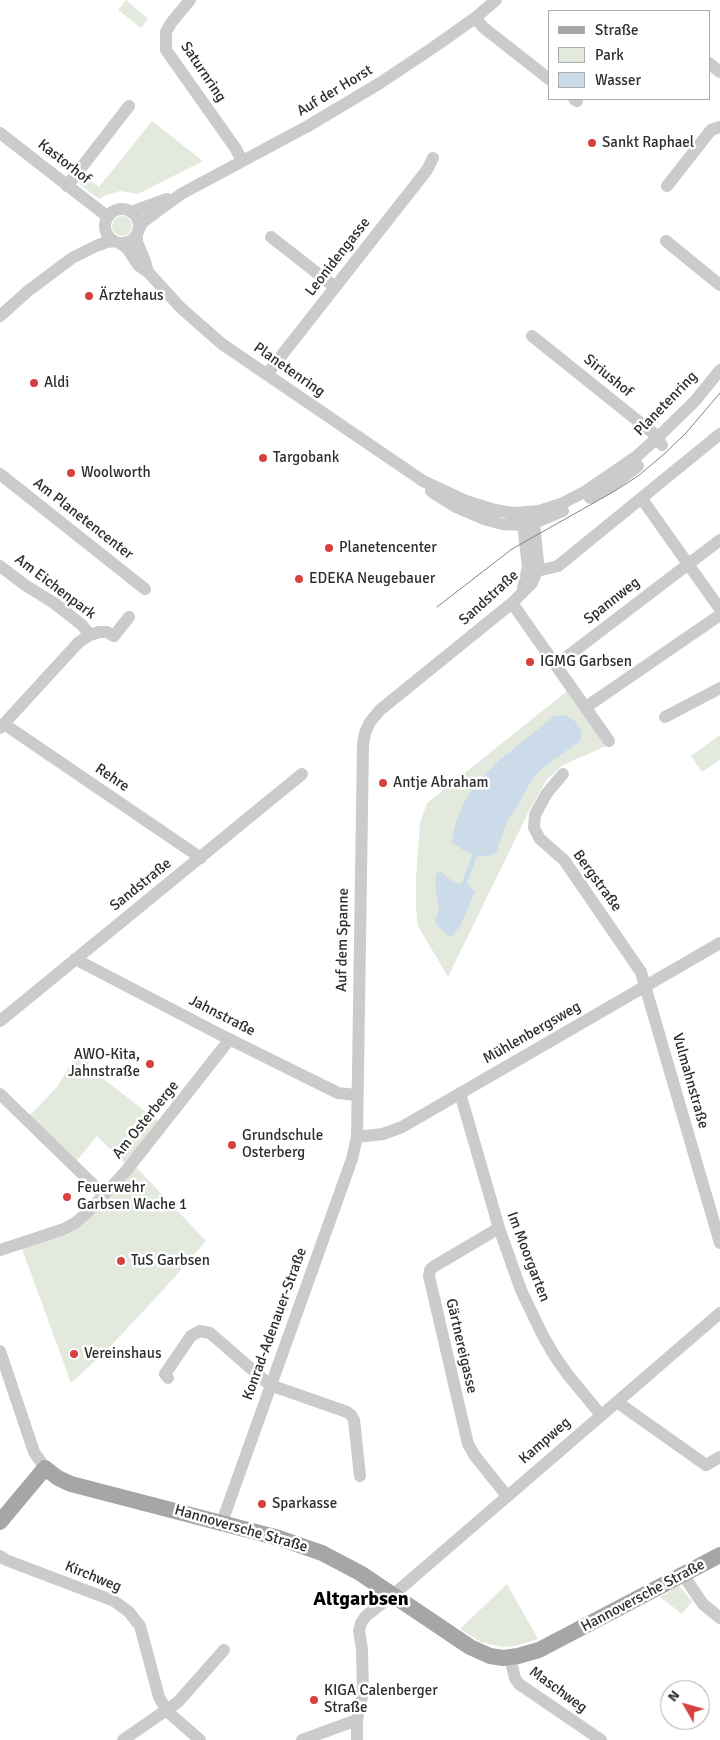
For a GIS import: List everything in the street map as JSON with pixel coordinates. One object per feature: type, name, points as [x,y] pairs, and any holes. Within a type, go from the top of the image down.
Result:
[{"type":"main road","points":[[0,1522],[45,1468]]},
{"type":"main road","name":"Hannoversche Straße","points":[[45,1468],[58,1478],[71,1484],[222,1522],[279,1538],[322,1553],[360,1573],[470,1648],[497,1657],[510,1658],[539,1650],[720,1555]]},
{"type":"street","name":"Saturnring","points":[[190,0],[166,32],[166,50],[236,149],[242,161]]},
{"type":"street","name":"Auf der Horst","points":[[138,232],[143,222],[181,194],[308,126],[380,83],[434,48],[496,0]]},
{"type":"street","points":[[475,18],[484,28],[548,78]]},
{"type":"street","points":[[710,64],[720,72]]},
{"type":"street","points":[[67,186],[129,106]]},
{"type":"street","points":[[667,186],[711,130],[720,127]]},
{"type":"street","name":"Kastorhof","points":[[0,133],[67,186],[106,221]]},
{"type":"street","name":"Leonidengasse","points":[[267,374],[427,170],[433,158]]},
{"type":"street","name":"Auf der Horst","points":[[131,212],[181,194]]},
{"type":"street","points":[[0,316],[28,291],[72,258],[92,240],[106,221],[118,210],[131,212],[136,216],[138,232],[132,240],[126,243],[102,244],[72,258]]},
{"type":"street","points":[[106,221],[108,236],[117,242]]},
{"type":"street","name":"Planetenring","points":[[138,232],[137,242],[148,272]]},
{"type":"street","points":[[271,236],[335,287]]},
{"type":"street","points":[[666,241],[720,285]]},
{"type":"street","name":"Planetenring","points":[[117,242],[126,248],[138,265],[148,272],[169,296],[222,344],[423,481],[434,494],[456,507],[484,519],[502,524],[528,520],[574,506],[613,485],[639,466],[720,370]]},
{"type":"street","name":"Siriushof","points":[[532,336],[649,430],[660,442]]},
{"type":"street","name":"Planetenring","points":[[660,442],[698,409],[720,383]]},
{"type":"street","name":"Sandstraße","points":[[363,744],[367,727],[374,715],[516,599],[532,583],[537,570],[558,566],[720,434]]},
{"type":"street","name":"Am Planetencenter","points":[[0,474],[145,589]]},
{"type":"street","points":[[642,498],[720,609]]},
{"type":"street","points":[[528,520],[538,562],[537,570]]},
{"type":"street","points":[[528,520],[528,568],[516,599],[556,665],[609,741]]},
{"type":"street","name":"Spannweg","points":[[556,665],[720,540]]},
{"type":"street","name":"Am Eichenpark","points":[[0,566],[25,585],[54,603],[82,625],[90,634]]},
{"type":"street","points":[[586,707],[720,615]]},
{"type":"street","name":"Am Eichenpark","points":[[1,726],[79,642],[90,634],[99,632],[107,632],[114,636],[129,617]]},
{"type":"street","points":[[665,718],[720,688]]},
{"type":"street","name":"Rehre","points":[[1,726],[201,858]]},
{"type":"street","name":"Auf dem Spanne","points":[[356,1137],[363,744]]},
{"type":"street","name":"Sandstraße","points":[[0,1021],[302,774]]},
{"type":"street","name":"Bergstraße","points":[[563,774],[547,793],[538,809],[534,823],[536,834],[564,860],[641,972],[645,986]]},
{"type":"street","name":"Mühlenbergsweg","points":[[356,1137],[390,1133],[720,943]]},
{"type":"street","name":"Jahnstraße","points":[[76,959],[230,1040],[338,1093],[356,1095]]},
{"type":"street","name":"Vulmahnstraße","points":[[645,986],[720,1242]]},
{"type":"street","name":"Am Osterberge","points":[[0,1250],[70,1226],[88,1212],[126,1172],[230,1040]]},
{"type":"street","name":"Im Moorgarten","points":[[460,1093],[499,1228],[521,1290],[542,1334],[568,1375],[601,1415]]},
{"type":"street","points":[[0,1094],[104,1195]]},
{"type":"street","name":"Konrad-Adenauer-Straße","points":[[222,1522],[352,1159],[356,1137]]},
{"type":"street","name":"Gärtnereigasse","points":[[499,1228],[433,1267],[430,1270],[429,1276],[468,1444],[475,1456],[507,1496]]},
{"type":"street","name":"Kampweg","points":[[357,1720],[363,1692],[362,1649],[358,1631],[366,1616],[720,1313]]},
{"type":"street","points":[[168,1378],[165,1374],[191,1336],[205,1331],[270,1385],[351,1415],[354,1420],[360,1476]]},
{"type":"street","points":[[0,1351],[34,1452],[45,1468]]},
{"type":"street","points":[[617,1402],[706,1465],[720,1457]]},
{"type":"street","name":"Kirchweg","points":[[0,1556],[6,1560],[114,1601],[129,1612],[140,1626],[159,1697],[167,1710],[200,1740]]},
{"type":"street","points":[[683,1575],[703,1604],[720,1618]]},
{"type":"street","points":[[123,1740],[178,1702],[224,1650]]},
{"type":"street","name":"Maschweg","points":[[510,1658],[515,1678],[519,1684],[601,1740]]},
{"type":"street","points":[[302,1740],[357,1720],[357,1740]]},
{"type":"green space","points":[[126,0],[148,19],[141,28],[118,10]]},
{"type":"green space","points":[[152,121],[203,161],[138,194],[120,191],[99,199],[80,185],[79,181],[84,176],[99,187]]},
{"type":"green space","points":[[118,216],[126,216],[132,222],[132,230],[126,236],[118,236],[112,230],[112,222]]},
{"type":"green space","points":[[567,691],[606,746],[563,765],[547,779],[530,809],[448,977],[418,926],[416,878],[420,823],[427,803]]},
{"type":"green space","points":[[720,735],[720,760],[702,772],[691,756]]},
{"type":"green space","points":[[76,1056],[89,1062],[87,1066],[159,1122],[125,1164],[97,1136],[75,1163],[28,1117],[57,1087]]},
{"type":"green space","name":"TuS Garbsen","points":[[136,1167],[206,1241],[106,1351],[71,1383],[21,1246],[73,1231]]},
{"type":"green space","points":[[507,1584],[538,1639],[515,1646],[502,1647],[481,1642],[460,1629]]},
{"type":"green space","points":[[679,1586],[692,1601],[682,1614],[660,1597]]},
{"type":"water","points":[[565,715],[575,721],[582,732],[580,741],[543,768],[532,779],[517,807],[508,819],[496,853],[489,856],[477,856],[467,883],[475,892],[460,926],[451,937],[444,933],[435,922],[439,907],[435,889],[436,873],[441,872],[456,884],[462,883],[472,855],[452,843],[454,828],[463,804],[474,786],[496,763],[554,716]]},
{"type":"tram line","points":[[437,607],[512,549],[638,476],[686,433],[720,393]]},
{"type":"place","name":"Sankt Raphael","points":[[592,143]]},
{"type":"place","name":"Ärztehaus","points":[[89,296]]},
{"type":"place","name":"Aldi","points":[[34,383]]},
{"type":"place","name":"Targobank","points":[[263,458]]},
{"type":"place","name":"Woolworth","points":[[71,473]]},
{"type":"place","name":"Planetencenter","points":[[329,548]]},
{"type":"place","name":"EDEKA Neugebauer","points":[[299,579]]},
{"type":"place","name":"IGMG Garbsen","points":[[530,662]]},
{"type":"place","name":"Antje Abraham","points":[[383,783]]},
{"type":"place","name":"AWO-Kita, Jahnstraße","points":[[150,1064]]},
{"type":"place","name":"Grundschule Osterberg","points":[[232,1145]]},
{"type":"place","name":"Feuerwehr Garbsen Wache 1","points":[[67,1197]]},
{"type":"place","name":"TuS Garbsen","points":[[121,1261]]},
{"type":"place","name":"Vereinshaus","points":[[74,1354]]},
{"type":"place","name":"Sparkasse","points":[[262,1504]]},
{"type":"place","name":"KIGA Calenberger Straße","points":[[314,1700]]},
{"type":"district","name":"Altgarbsen","points":[[361,1600]]}]
